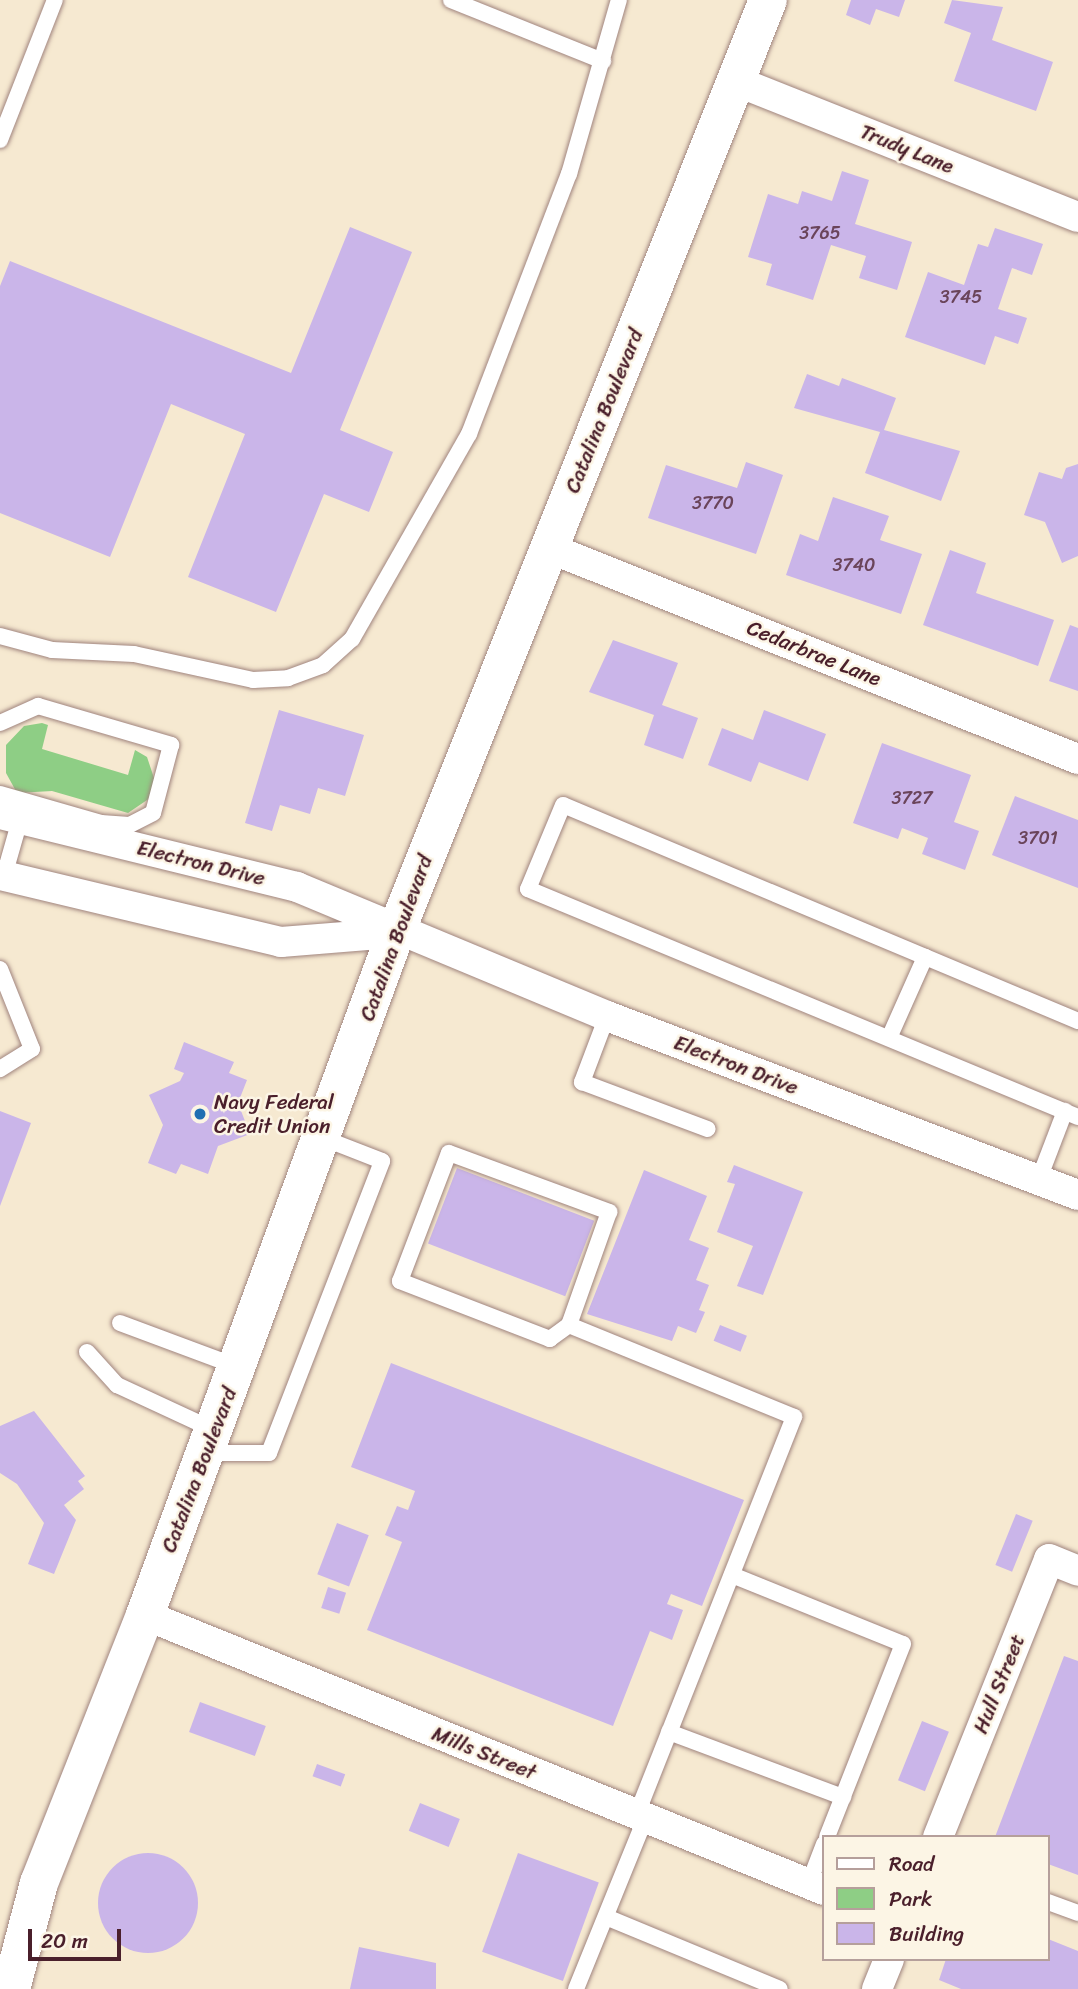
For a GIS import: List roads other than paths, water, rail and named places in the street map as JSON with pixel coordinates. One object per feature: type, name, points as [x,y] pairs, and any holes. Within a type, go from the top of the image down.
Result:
[{"type":"main road","name":"Catalina Boulevard","points":[[11,1989],[39,1883],[145,1615],[323,1138],[396,932],[736,81],[761,2]]},
{"type":"street","name":"Trudy Lane","points":[[736,81],[1078,217]]},
{"type":"street","name":"Cedarbrae Lane","points":[[549,548],[1078,759]]},
{"type":"street","name":"Electron Drive","points":[[15,812],[297,887],[396,932],[607,1016],[1078,1195]]},
{"type":"street","name":"Electron Drive","points":[[2,875],[44,890],[281,942],[396,932]]},
{"type":"street","name":"Hull Street","points":[[940,1835],[1049,1559],[1078,1571]]},
{"type":"street","name":"Mills Street","points":[[145,1615],[816,1886]]},
{"type":"street","points":[[878,1989],[888,1961]]},
{"type":"lane","points":[[0,140],[55,0]]},
{"type":"lane","points":[[451,0],[603,61]]},
{"type":"lane","points":[[0,636],[52,650],[134,654],[253,680],[288,678],[323,665],[352,639],[469,435],[569,174],[619,0]]},
{"type":"lane","points":[[0,723],[38,706],[171,745],[153,813],[129,825],[15,812],[0,794]]},
{"type":"lane","points":[[1039,1179],[1072,1114],[528,889],[563,804],[1078,1021]]},
{"type":"lane","points":[[2,875],[15,812]]},
{"type":"lane","points":[[889,1038],[925,957]]},
{"type":"lane","points":[[0,969],[32,1049],[0,1069]]},
{"type":"lane","points":[[607,1016],[582,1082],[708,1129]]},
{"type":"lane","points":[[87,1352],[117,1385],[210,1441],[269,1453],[382,1161],[323,1138]]},
{"type":"lane","points":[[449,1153],[609,1212],[569,1325],[550,1339],[400,1281],[449,1153]]},
{"type":"lane","points":[[120,1323],[238,1367]]},
{"type":"lane","points":[[569,1325],[794,1417],[669,1732],[606,1917],[576,1989]]},
{"type":"lane","points":[[732,1575],[903,1644],[828,1835]]},
{"type":"lane","points":[[669,1732],[843,1797]]},
{"type":"lane","points":[[816,1886],[822,1854]]},
{"type":"lane","points":[[1050,1903],[1078,1913]]},
{"type":"lane","points":[[606,1917],[780,1989]]},
{"type":"place","name":"Navy Federal Credit Union","points":[[200,1114]]}]
